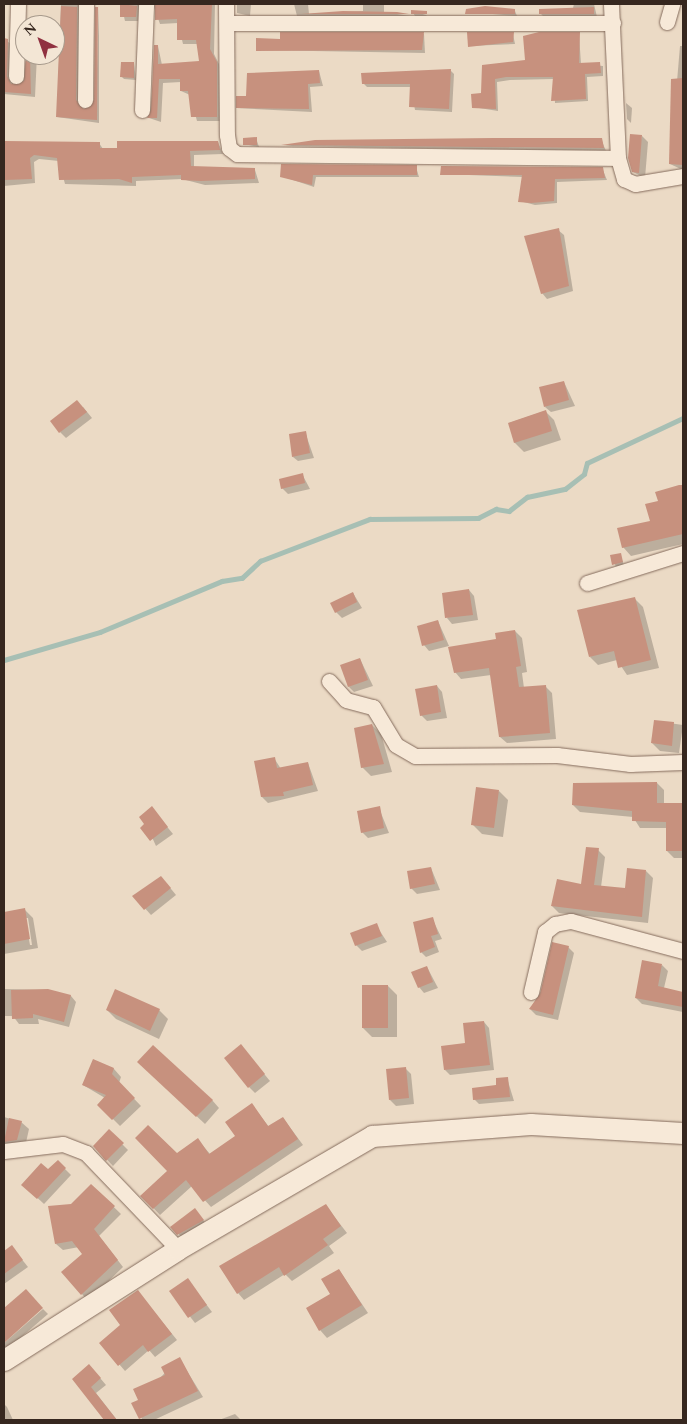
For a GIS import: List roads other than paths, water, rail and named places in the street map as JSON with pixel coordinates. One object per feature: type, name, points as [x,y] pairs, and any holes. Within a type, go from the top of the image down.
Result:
[{"type":"street","points":[[16,76],[18,4]]},
{"type":"street","points":[[85,100],[86,4]]},
{"type":"street","points":[[142,110],[146,4]]},
{"type":"street","points":[[226,4],[227,135],[229,148],[237,154],[618,158]]},
{"type":"street","points":[[611,4],[618,158],[624,178],[634,184],[683,176]]},
{"type":"street","points":[[667,22],[672,4]]},
{"type":"street","points":[[227,23],[613,23]]},
{"type":"street","points":[[588,583],[683,553]]},
{"type":"street","points":[[329,681],[346,700],[374,707],[396,744],[415,756],[557,755],[630,764],[683,762]]},
{"type":"street","points":[[531,992],[545,932],[555,924],[571,921],[683,952]]},
{"type":"street","points":[[4,1360],[178,1249],[372,1136],[531,1124],[683,1133]]},
{"type":"street","points":[[5,1155],[63,1144],[86,1153],[178,1249]]},
{"type":"waterway","points":[[4,660],[100,632],[222,581],[242,578],[260,561],[370,519],[478,518],[496,509],[509,511],[527,497],[565,489],[584,474],[587,463],[683,418]]}]
